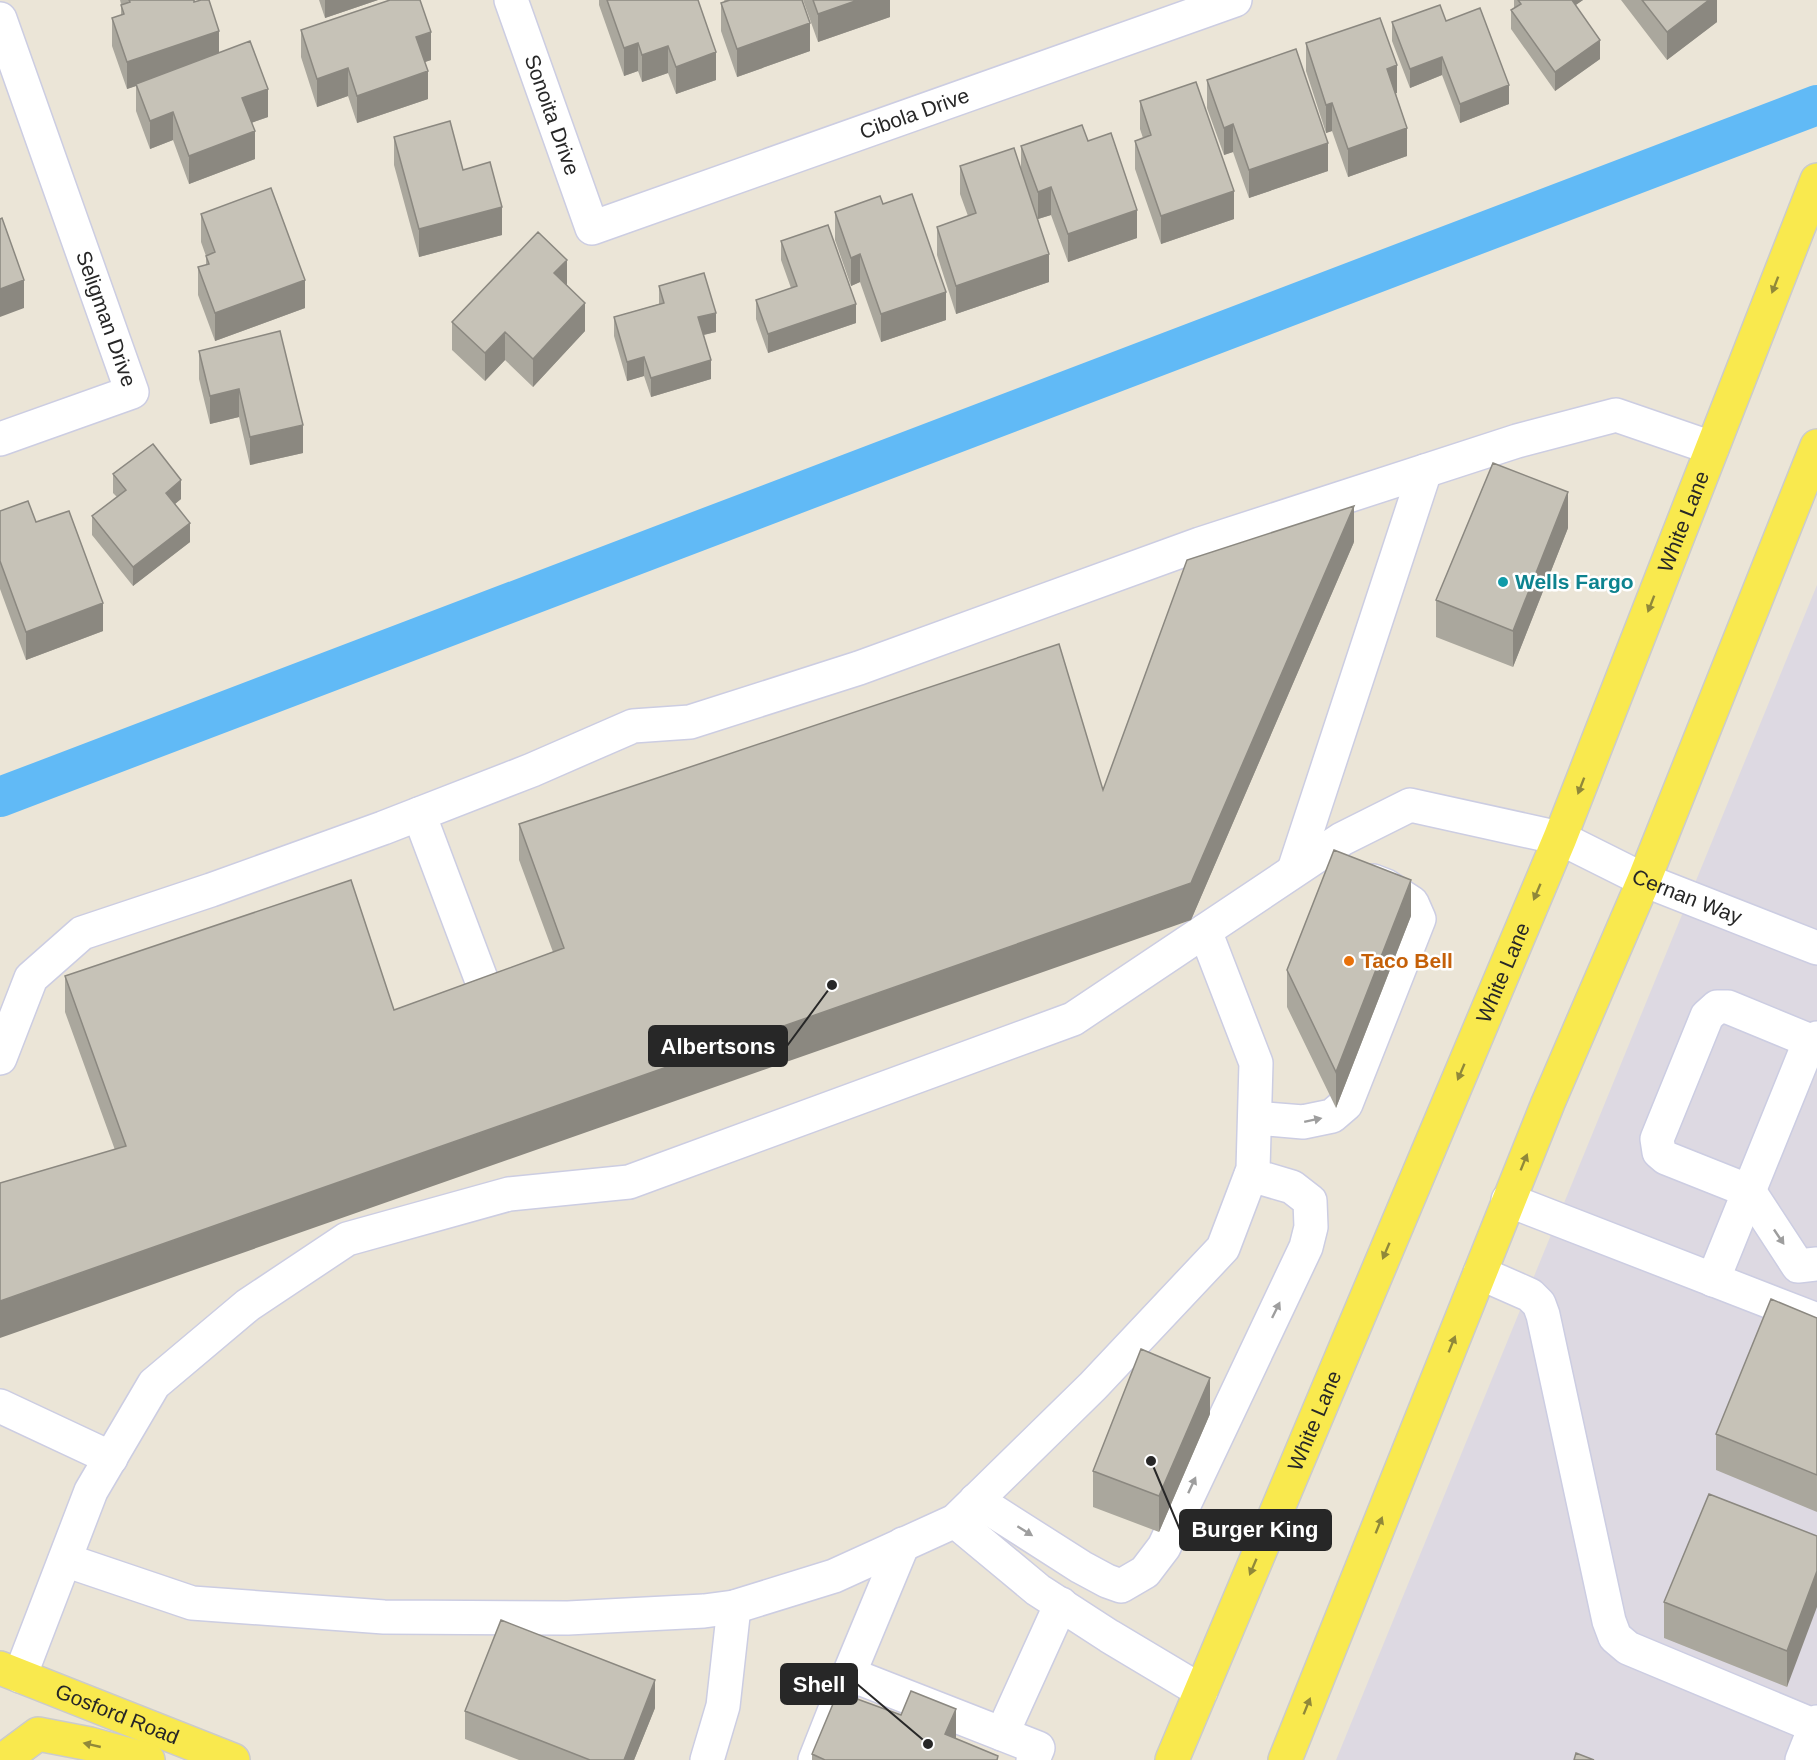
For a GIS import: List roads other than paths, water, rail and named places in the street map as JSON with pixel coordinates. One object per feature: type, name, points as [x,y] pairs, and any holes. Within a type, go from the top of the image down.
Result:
[{"type":"main road","name":"White Lane","points":[[1172,1760],[1560,838],[1817,180]]},
{"type":"main road","points":[[1285,1760],[1508,1200],[1644,880],[1817,446]]},
{"type":"main road","name":"Gosford Road","points":[[7,1675],[233,1760]]},
{"type":"main road","points":[[3,1760],[38,1734],[90,1744],[148,1760]]},
{"type":"street","name":"Sonoita Drive","points":[[511,0],[592,228]]},
{"type":"street","name":"Cibola Drive","points":[[592,228],[1235,0]]},
{"type":"street","name":"Seligman Drive","points":[[0,19],[132,392],[0,439]]},
{"type":"street","points":[[0,1058],[14,991],[82,933],[211,890],[419,814],[532,770],[633,726],[690,722],[859,668],[1200,544],[1517,441],[1616,415],[1712,448]]},
{"type":"street","points":[[1255,1118],[1303,1122],[1332,1116],[1346,1104],[1419,919],[1412,903],[1386,886],[1302,865],[1425,471]]},
{"type":"street","name":"Cernan Way","points":[[7,1675],[65,1560],[92,1491],[154,1384],[248,1305],[347,1239],[509,1194],[630,1182],[1073,1019],[1342,839],[1410,805],[1560,838],[1644,880],[1817,948]]},
{"type":"street","points":[[419,814],[483,984]]},
{"type":"street","points":[[65,1560],[192,1603],[384,1617],[568,1618],[704,1611],[734,1607],[834,1576],[903,1544],[965,1511],[1094,1386],[1223,1248],[1253,1169],[1256,1063],[1205,931]]},
{"type":"street","points":[[1713,1280],[1749,1191],[1807,1048],[1815,1040],[1728,1007],[1717,1007],[1707,1016],[1657,1139],[1659,1152],[1666,1158],[1749,1191],[1798,1266],[1817,1264]]},
{"type":"street","points":[[965,1511],[1121,1586],[1145,1572],[1164,1547],[1306,1247],[1311,1227],[1310,1201],[1292,1187],[1251,1175]]},
{"type":"street","points":[[1508,1200],[1817,1320]]},
{"type":"street","points":[[1480,1273],[1530,1295],[1539,1304],[1609,1621],[1615,1637],[1628,1648],[1816,1724],[1802,1760]]},
{"type":"street","points":[[1,1409],[111,1458]]},
{"type":"street","points":[[965,1511],[1038,1590],[1201,1691]]},
{"type":"street","points":[[814,1760],[903,1544]]},
{"type":"street","points":[[988,1737],[1061,1604]]},
{"type":"street","points":[[707,1760],[723,1706],[734,1607]]},
{"type":"street","points":[[849,1674],[895,1692],[988,1737],[1038,1748],[1033,1760]]},
{"type":"street","points":[[883,1722],[895,1692]]},
{"type":"waterway","points":[[0,797],[1817,105]]},
{"type":"place","name":"Wells Fargo","points":[[1503,582]]},
{"type":"place","name":"Taco Bell","points":[[1349,961]]},
{"type":"place","name":"Albertsons","points":[[832,985]]},
{"type":"place","name":"Burger King","points":[[1151,1461]]},
{"type":"place","name":"Shell","points":[[928,1744]]}]
